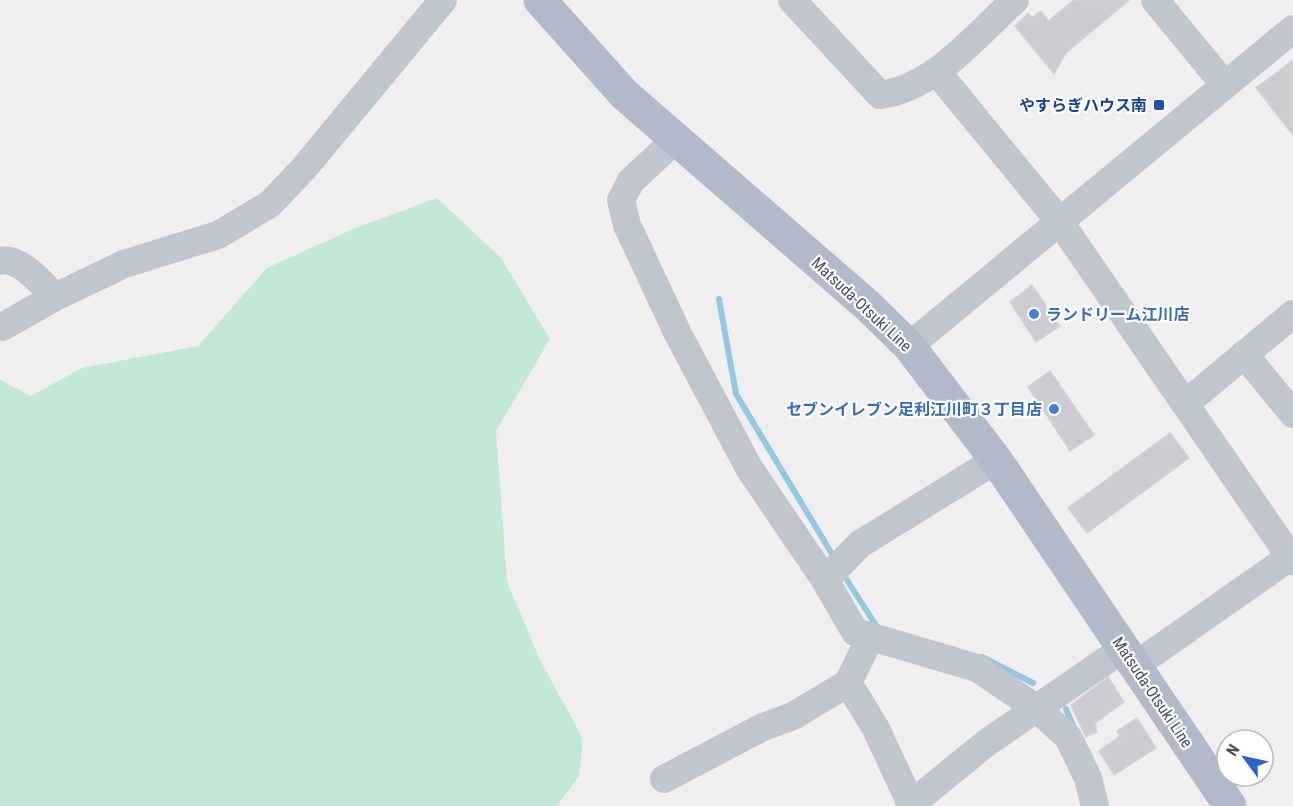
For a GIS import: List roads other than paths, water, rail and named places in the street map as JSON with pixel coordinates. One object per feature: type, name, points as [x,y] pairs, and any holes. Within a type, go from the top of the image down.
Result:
[{"type":"main road","name":"Matsuda-Otsuki Line","points":[[540,0],[624,94],[867,305],[909,346],[996,460],[1230,806]]},
{"type":"street","points":[[2,327],[54,297],[124,264],[218,235],[270,204],[305,167],[442,0]]},
{"type":"street","points":[[792,0],[880,95],[909,88],[937,72],[1015,0]]},
{"type":"street","points":[[1155,0],[1224,84]]},
{"type":"street","points":[[909,346],[1293,29]]},
{"type":"street","points":[[848,683],[875,727],[910,806],[985,744],[1036,708],[1130,656],[1291,559],[1060,222],[937,72]]},
{"type":"street","points":[[675,140],[631,181],[621,200],[627,225],[678,334],[749,468],[825,580],[855,632],[977,668],[1036,708],[1068,737],[1088,778],[1095,806]]},
{"type":"street","points":[[0,261],[14,263],[35,276],[54,297]]},
{"type":"street","points":[[1185,404],[1293,314]]},
{"type":"street","points":[[1244,354],[1293,414]]},
{"type":"street","points":[[825,580],[860,544],[996,460]]},
{"type":"street","points":[[664,779],[763,727],[793,716],[848,683],[871,636]]},
{"type":"waterway","points":[[719,299],[736,394],[832,554]]},
{"type":"waterway","points":[[845,577],[877,627]]},
{"type":"waterway","points":[[982,657],[1033,683]]},
{"type":"waterway","points":[[1066,709],[1074,728]]},
{"type":"place","name":"やすらぎハウス南","points":[[1159,105]]},
{"type":"place","name":"ランドリーム江川店","points":[[1034,314]]},
{"type":"place","name":"セブンイレブン足利江川町３丁目店","points":[[1054,409]]}]
